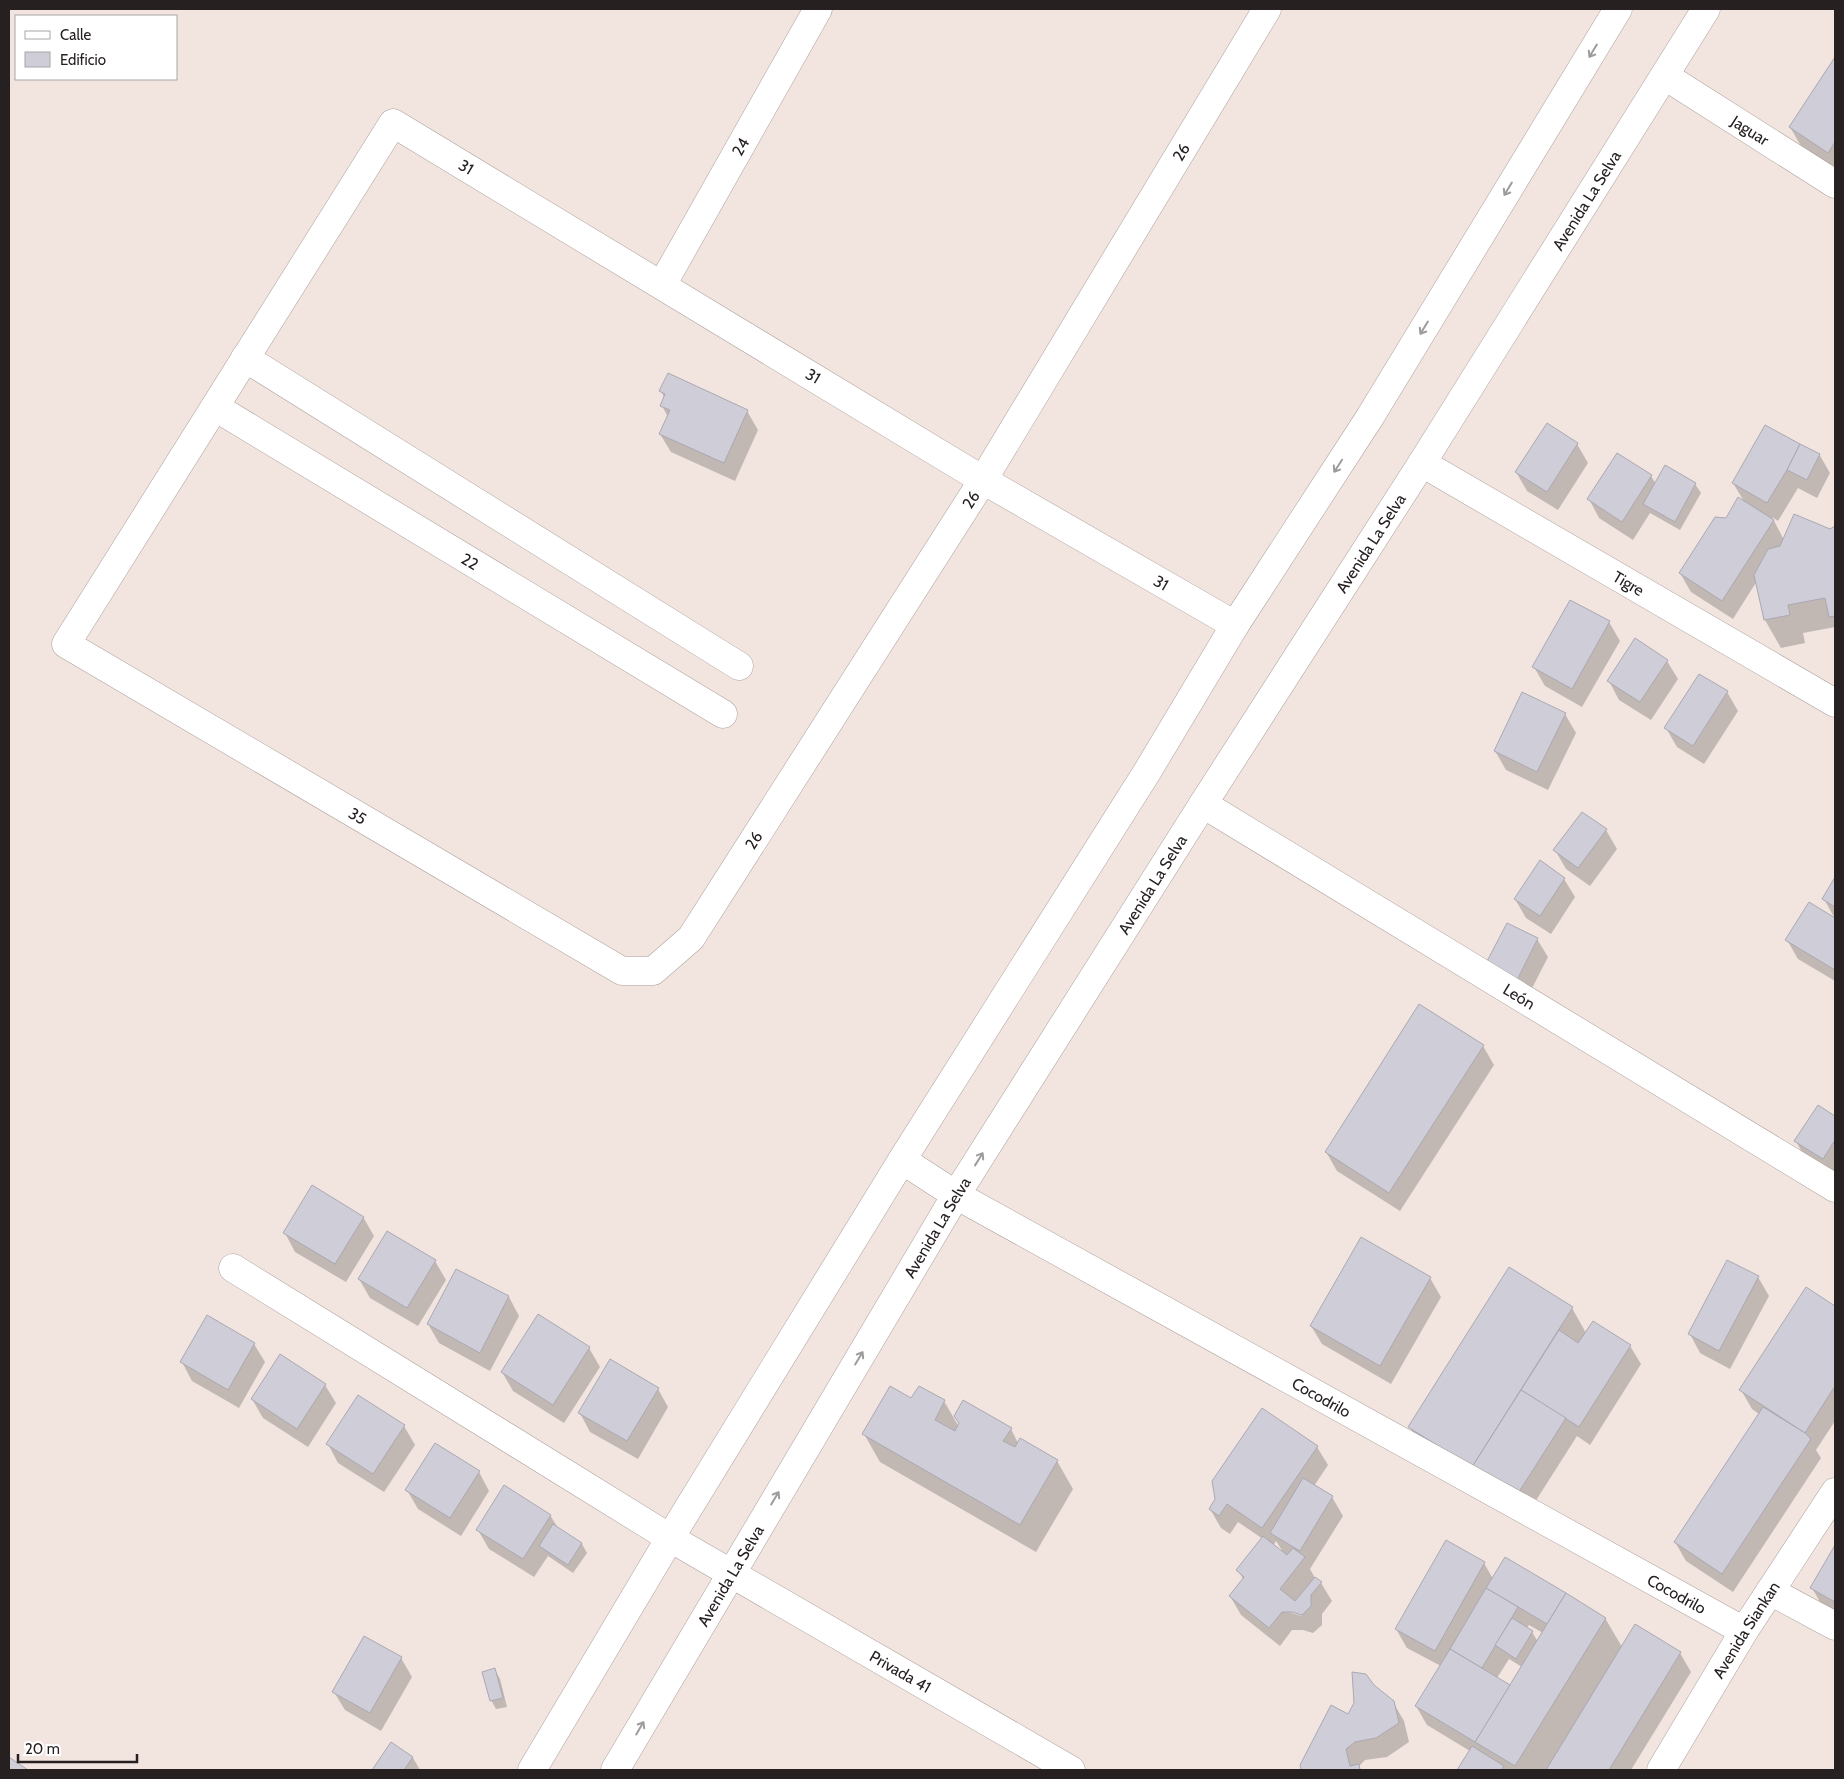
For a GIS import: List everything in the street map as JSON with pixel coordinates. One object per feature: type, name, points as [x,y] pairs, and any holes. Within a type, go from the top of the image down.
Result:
[{"type":"street","name":"24","points":[[662,285],[818,9]]},
{"type":"street","name":"26","points":[[653,972],[691,938],[984,480],[1267,9]]},
{"type":"street","points":[[532,1770],[670,1538],[902,1160],[1147,772],[1235,625],[1370,417],[1618,9]]},
{"type":"street","name":"Avenida La Selva","points":[[615,1770],[730,1573],[956,1195],[1203,804],[1422,463],[1706,9]]},
{"type":"street","name":"Jaguar","points":[[1665,76],[1835,184]]},
{"type":"street","name":"31","points":[[245,358],[393,122],[984,480],[1235,625]]},
{"type":"street","points":[[215,407],[245,358],[739,666]]},
{"type":"street","name":"35","points":[[215,407],[66,644],[622,972],[653,972]]},
{"type":"street","name":"22","points":[[215,407],[723,714]]},
{"type":"street","name":"Tigre","points":[[1422,463],[1835,702]]},
{"type":"street","name":"León","points":[[1203,804],[1835,1188]]},
{"type":"street","name":"Cocodrilo","points":[[902,1160],[956,1195],[1744,1631]]},
{"type":"street","name":"Privada 41","points":[[233,1268],[670,1538],[1071,1770]]},
{"type":"street","name":"Avenida Siankan","points":[[1660,1770],[1744,1631],[1835,1492]]},
{"type":"street","points":[[1770,1591],[1835,1626]]},
{"type":"building","points":[[1835,57],[1835,142],[1828,153],[1789,127]]},
{"type":"building","points":[[668,373],[748,410],[724,463],[659,434],[670,410],[660,406],[665,394],[659,391]]},
{"type":"building","points":[[1547,423],[1578,443],[1547,492],[1515,472]]},
{"type":"building","points":[[1765,425],[1800,444],[1767,503],[1732,483]]},
{"type":"building","points":[[1800,444],[1820,454],[1807,480],[1787,470]]},
{"type":"building","points":[[1617,453],[1652,475],[1622,522],[1587,499]]},
{"type":"building","points":[[1665,465],[1696,483],[1675,522],[1643,504]]},
{"type":"building","points":[[1738,497],[1774,520],[1722,601],[1679,573],[1715,517],[1726,518]]},
{"type":"building","points":[[1794,514],[1830,529],[1835,526],[1835,616],[1829,617],[1825,598],[1788,605],[1790,615],[1764,620],[1754,575],[1768,549],[1780,546]]},
{"type":"building","points":[[1570,600],[1610,621],[1572,689],[1532,667]]},
{"type":"building","points":[[1635,638],[1668,660],[1640,702],[1607,681]]},
{"type":"building","points":[[1699,674],[1728,691],[1693,746],[1664,728]]},
{"type":"building","points":[[1522,692],[1566,713],[1537,772],[1494,751]]},
{"type":"building","points":[[1582,812],[1607,829],[1578,868],[1553,850]]},
{"type":"building","points":[[1540,860],[1565,878],[1540,916],[1514,899]]},
{"type":"building","points":[[1835,877],[1835,907],[1822,899]]},
{"type":"building","points":[[1809,902],[1835,918],[1835,970],[1785,940]]},
{"type":"building","points":[[1507,923],[1538,938],[1517,980],[1485,965]]},
{"type":"building","points":[[1419,1004],[1484,1045],[1389,1193],[1325,1152]]},
{"type":"building","points":[[1818,1105],[1835,1116],[1835,1140],[1823,1159],[1794,1141]]},
{"type":"building","points":[[312,1185],[364,1217],[335,1264],[283,1233]]},
{"type":"building","points":[[387,1231],[436,1260],[407,1308],[358,1279]]},
{"type":"building","points":[[1361,1237],[1431,1277],[1380,1366],[1310,1326]]},
{"type":"building","points":[[1727,1260],[1759,1276],[1719,1351],[1688,1334]]},
{"type":"building","points":[[1509,1267],[1573,1307],[1472,1467],[1408,1427]]},
{"type":"building","points":[[456,1269],[509,1296],[480,1353],[427,1324]]},
{"type":"building","points":[[1806,1287],[1835,1306],[1835,1386],[1805,1433],[1739,1390]]},
{"type":"building","points":[[538,1314],[590,1347],[553,1405],[501,1372]]},
{"type":"building","points":[[207,1315],[255,1343],[228,1390],[180,1362]]},
{"type":"building","points":[[1593,1321],[1631,1345],[1579,1427],[1521,1390],[1559,1330],[1578,1343]]},
{"type":"building","points":[[280,1354],[326,1384],[297,1429],[251,1399]]},
{"type":"building","points":[[610,1359],[659,1388],[627,1441],[578,1413]]},
{"type":"building","points":[[890,1386],[911,1398],[919,1386],[945,1400],[935,1420],[955,1431],[959,1423],[954,1416],[963,1400],[1012,1428],[1003,1441],[1015,1447],[1020,1438],[1058,1460],[1020,1525],[862,1434]]},
{"type":"building","points":[[1521,1390],[1566,1418],[1517,1495],[1472,1467]]},
{"type":"building","points":[[358,1395],[405,1425],[373,1474],[326,1444]]},
{"type":"building","points":[[1763,1407],[1805,1433],[1811,1439],[1722,1574],[1674,1542]]},
{"type":"building","points":[[1262,1408],[1318,1446],[1262,1528],[1227,1504],[1219,1516],[1209,1509],[1215,1499],[1212,1481]]},
{"type":"building","points":[[435,1443],[480,1471],[450,1518],[405,1490]]},
{"type":"building","points":[[1303,1478],[1333,1496],[1300,1551],[1270,1533]]},
{"type":"building","points":[[504,1485],[551,1515],[523,1559],[476,1530]]},
{"type":"building","points":[[553,1524],[582,1543],[568,1565],[539,1546]]},
{"type":"building","points":[[1263,1536],[1287,1555],[1293,1548],[1305,1557],[1280,1589],[1295,1601],[1315,1577],[1322,1582],[1311,1595],[1311,1606],[1302,1615],[1282,1612],[1269,1628],[1229,1596],[1244,1577],[1236,1570]]},
{"type":"building","points":[[1446,1540],[1485,1562],[1435,1651],[1395,1629]]},
{"type":"building","points":[[1835,1545],[1835,1602],[1810,1588]]},
{"type":"building","points":[[1505,1557],[1566,1593],[1547,1624],[1486,1588]]},
{"type":"building","points":[[1486,1588],[1518,1607],[1482,1668],[1450,1649]]},
{"type":"building","points":[[1566,1593],[1606,1618],[1515,1766],[1475,1742]]},
{"type":"building","points":[[1512,1618],[1533,1631],[1516,1659],[1495,1645]]},
{"type":"building","points":[[1635,1624],[1681,1652],[1609,1770],[1546,1770]]},
{"type":"building","points":[[364,1636],[402,1657],[370,1713],[332,1692]]},
{"type":"building","points":[[1450,1649],[1510,1685],[1475,1742],[1415,1706]]},
{"type":"building","points":[[495,1668],[503,1698],[490,1701],[482,1672]]},
{"type":"building","points":[[1352,1672],[1366,1674],[1374,1685],[1394,1701],[1399,1723],[1376,1738],[1355,1742],[1346,1749],[1350,1766],[1359,1764],[1360,1770],[1301,1770],[1300,1765],[1331,1705],[1348,1714],[1354,1703]]},
{"type":"building","points":[[391,1742],[413,1757],[404,1770],[372,1770]]},
{"type":"building","points":[[1472,1746],[1504,1766],[1501,1770],[1457,1770]]},
{"type":"building","points":[[9,1757],[28,1770],[9,1770]]}]
